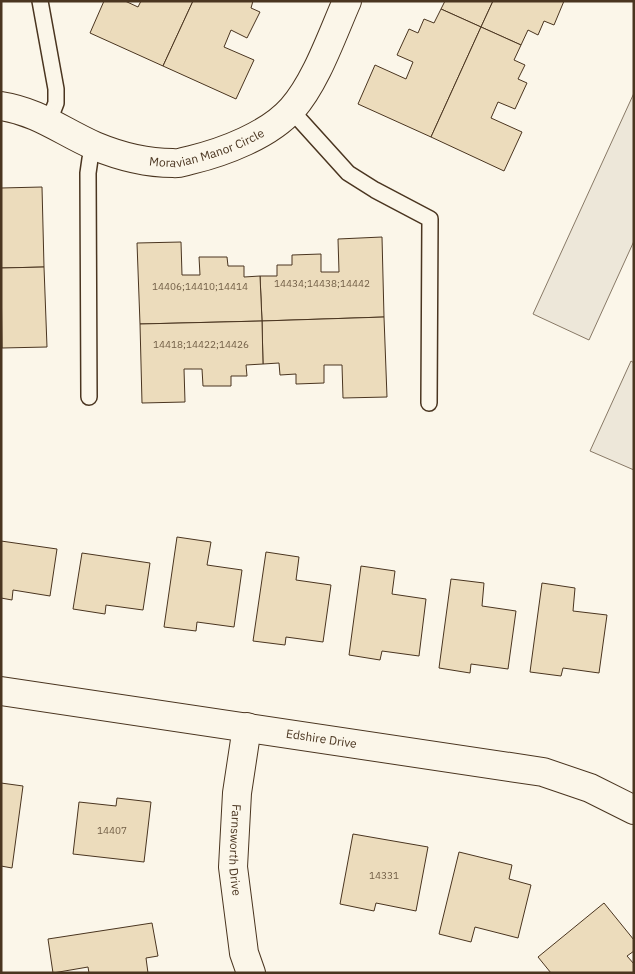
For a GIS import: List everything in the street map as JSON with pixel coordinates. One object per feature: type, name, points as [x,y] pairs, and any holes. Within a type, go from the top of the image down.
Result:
[{"type":"street","name":"Moravian Manor Circle","points":[[1,106],[28,112],[95,146],[134,159],[174,164],[208,156],[267,129],[291,110],[312,78],[347,1]]},
{"type":"street","name":"Edshire Drive","points":[[1,691],[543,772],[590,788],[634,810]]},
{"type":"street","name":"Farnsworth Drive","points":[[247,727],[237,793],[233,866],[244,953],[251,973]]},
{"type":"lane","points":[[40,1],[56,88],[56,104],[48,121]]},
{"type":"lane","points":[[291,110],[348,173],[375,190],[430,219],[429,403]]},
{"type":"lane","points":[[90,396],[88,173],[90,159],[95,146]]},
{"type":"shaded area","points":[[634,93],[634,241],[589,340],[533,314]]},
{"type":"shaded area","points":[[631,361],[634,363],[634,470],[590,451]]},
{"type":"building","points":[[104,1],[125,1],[138,7],[141,1],[193,1],[163,66],[90,33]]},
{"type":"building","points":[[193,1],[253,1],[251,8],[260,12],[247,38],[231,30],[224,47],[254,60],[236,99],[163,66]]},
{"type":"building","points":[[445,1],[493,1],[481,27],[441,9]]},
{"type":"building","points":[[493,1],[564,1],[554,25],[544,21],[538,35],[528,30],[521,45],[481,27]]},
{"type":"building","points":[[441,9],[481,27],[431,137],[358,104],[375,65],[406,79],[413,62],[397,55],[409,29],[418,33],[424,19],[434,23]]},
{"type":"building","points":[[481,27],[521,45],[514,60],[525,65],[518,79],[527,83],[515,109],[498,102],[491,118],[522,132],[504,171],[431,137]]},
{"type":"building","points":[[42,187],[44,267],[1,268],[1,188]]},
{"type":"building","points":[[382,237],[384,317],[262,321],[260,276],[277,276],[277,265],[292,265],[292,255],[321,254],[321,272],[339,272],[338,239]]},
{"type":"building","points":[[181,242],[182,275],[200,275],[199,257],[227,257],[228,266],[244,266],[244,277],[260,276],[262,321],[140,324],[137,243]]},
{"type":"building","points":[[44,267],[47,347],[2,348],[1,268]]},
{"type":"building","points":[[384,317],[387,397],[343,398],[342,365],[324,365],[324,383],[296,384],[296,374],[280,375],[279,363],[263,364],[262,321]]},
{"type":"building","points":[[262,321],[263,364],[246,365],[247,376],[231,376],[231,386],[203,386],[202,369],[184,369],[185,402],[142,403],[140,324]]},
{"type":"building","points":[[177,537],[211,542],[207,565],[242,570],[234,627],[197,622],[196,631],[164,627]]},
{"type":"building","points":[[1,541],[57,549],[50,596],[13,590],[12,600],[1,598]]},
{"type":"building","points":[[266,552],[299,557],[296,580],[331,585],[323,642],[286,637],[285,645],[253,641]]},
{"type":"building","points":[[82,553],[150,563],[143,610],[106,605],[105,614],[73,609]]},
{"type":"building","points":[[361,566],[395,571],[392,594],[426,599],[419,656],[382,651],[380,660],[349,655]]},
{"type":"building","points":[[451,579],[484,583],[482,606],[516,611],[508,669],[471,664],[470,673],[439,668]]},
{"type":"building","points":[[542,583],[575,588],[573,611],[607,615],[599,673],[563,668],[561,676],[530,672]]},
{"type":"building","points":[[1,783],[23,786],[12,868],[1,866]]},
{"type":"building","points":[[117,798],[151,802],[144,862],[73,854],[79,802],[116,806]]},
{"type":"building","points":[[353,834],[428,847],[416,911],[376,903],[374,911],[340,904]]},
{"type":"building","points":[[459,852],[512,865],[509,879],[531,885],[518,938],[475,927],[471,942],[439,934]]},
{"type":"building","points":[[604,903],[634,940],[634,951],[627,956],[634,964],[634,973],[551,973],[538,957]]},
{"type":"building","points":[[152,923],[158,956],[146,958],[148,973],[89,973],[88,967],[53,973],[48,939]]}]
